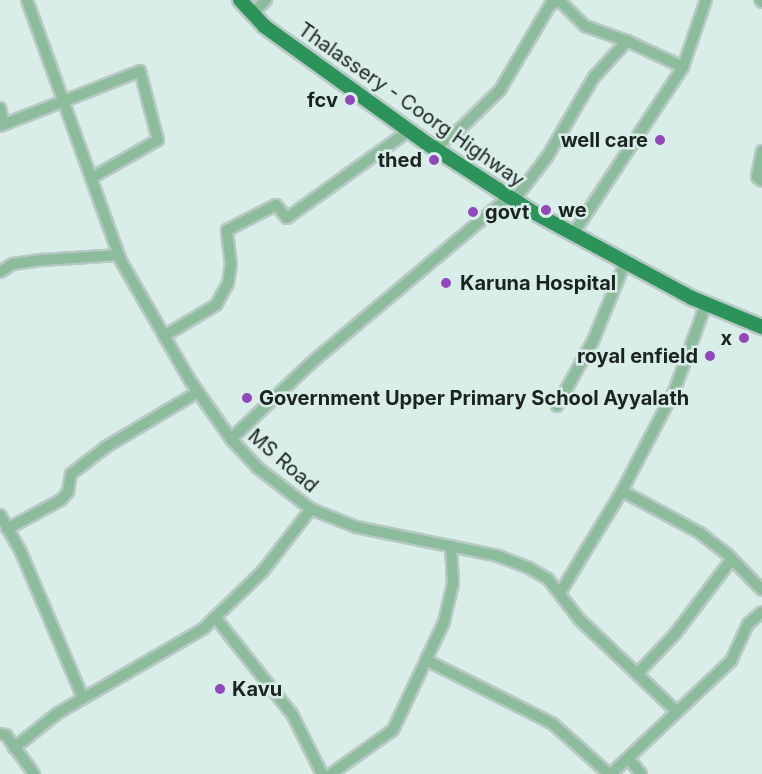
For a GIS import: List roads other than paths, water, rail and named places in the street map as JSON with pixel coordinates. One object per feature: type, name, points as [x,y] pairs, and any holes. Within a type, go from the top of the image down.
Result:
[{"type":"main road","name":"Thalassery - Coorg Highway","points":[[240,0],[264,26],[434,148],[512,199],[625,263],[706,304],[762,327]]},
{"type":"street","points":[[27,0],[119,255],[198,392],[231,439]]},
{"type":"street","points":[[252,14],[266,0]]},
{"type":"street","points":[[434,148],[459,130],[500,90],[550,5],[560,0],[585,26],[627,41],[683,67]]},
{"type":"street","points":[[573,234],[683,67],[706,0]]},
{"type":"street","name":"MS Road","points":[[14,748],[83,698],[202,629],[263,571],[311,509],[258,468],[231,439],[311,363],[512,199],[547,157],[594,77],[627,41]]},
{"type":"street","points":[[0,108],[2,125],[63,99],[140,71],[158,140],[92,178]]},
{"type":"street","points":[[164,336],[216,304],[228,283],[231,265],[227,230],[276,205],[287,218],[410,130]]},
{"type":"street","points":[[762,151],[757,177],[762,181]]},
{"type":"street","points":[[0,272],[13,264],[119,255]]},
{"type":"street","points":[[557,406],[593,341],[625,263]]},
{"type":"street","points":[[560,593],[622,491],[675,389],[706,304]]},
{"type":"street","points":[[7,529],[61,500],[68,492],[71,474],[106,447],[198,392]]},
{"type":"street","points":[[622,491],[700,533],[732,559],[762,590]]},
{"type":"street","points":[[311,509],[356,527],[498,556],[529,568],[548,579],[579,619],[677,712]]},
{"type":"street","points":[[0,515],[83,698]]},
{"type":"street","points":[[331,774],[393,730],[444,622],[453,584],[451,546]]},
{"type":"street","points":[[638,673],[675,634],[732,559]]},
{"type":"street","points":[[426,660],[553,724],[610,774],[629,759],[731,661],[748,624],[762,612]]},
{"type":"street","points":[[215,616],[292,714],[322,774]]},
{"type":"street","points":[[0,734],[6,735],[34,774]]},
{"type":"street","points":[[629,759],[641,774]]},
{"type":"place","name":"fcv","points":[[350,100]]},
{"type":"place","name":"well care","points":[[660,140]]},
{"type":"place","name":"thed","points":[[434,160]]},
{"type":"place","name":"we","points":[[546,210]]},
{"type":"place","name":"govt","points":[[473,212]]},
{"type":"place","name":"Karuna Hospital","points":[[446,283]]},
{"type":"place","name":"x","points":[[744,338]]},
{"type":"place","name":"royal enfield","points":[[710,356]]},
{"type":"place","name":"Government Upper Primary School Ayyalath","points":[[247,398]]},
{"type":"place","name":"Kavu","points":[[220,689]]}]
